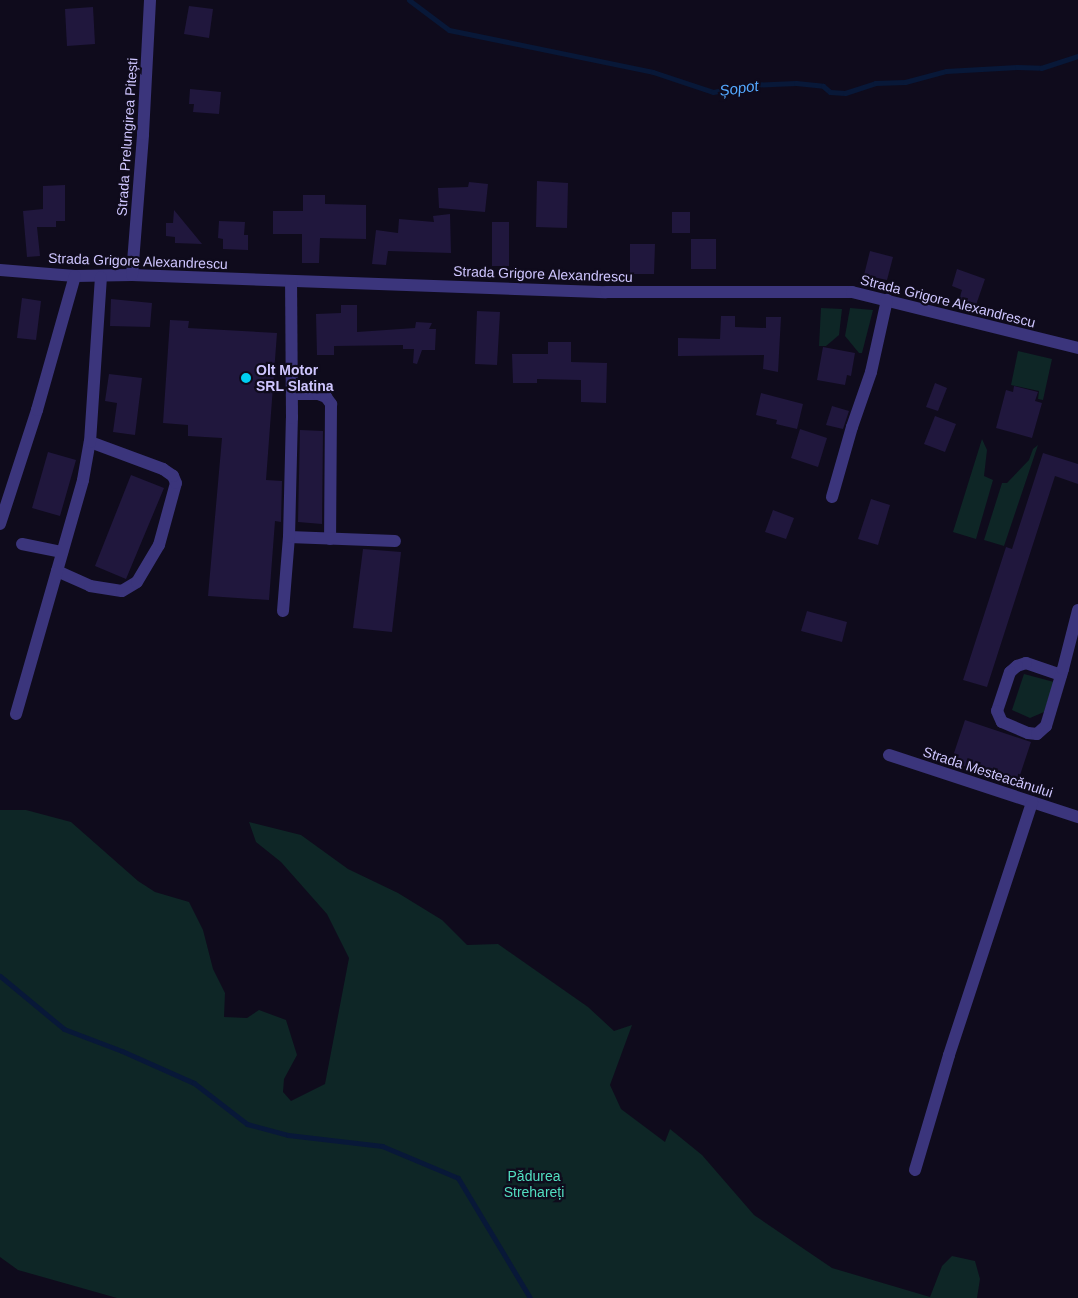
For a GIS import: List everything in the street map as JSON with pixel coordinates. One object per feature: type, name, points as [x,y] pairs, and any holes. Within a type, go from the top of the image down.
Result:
[{"type":"street","name":"Strada Prelungirea Pitești","points":[[132,275],[143,134],[150,0]]},
{"type":"street","name":"Strada Grigore Alexandrescu","points":[[0,270],[101,277],[132,275],[606,292],[852,292],[1078,348]]},
{"type":"street","points":[[0,524],[37,410],[75,276]]},
{"type":"street","points":[[16,714],[84,480],[90,442],[101,277]]},
{"type":"street","points":[[283,611],[289,537],[292,394],[291,281]]},
{"type":"street","points":[[832,497],[871,372],[887,300]]},
{"type":"street","points":[[292,394],[318,394],[326,397],[331,404],[330,539]]},
{"type":"street","points":[[57,571],[90,586],[122,591],[138,582],[159,545],[176,483],[173,476],[164,469],[90,442]]},
{"type":"street","points":[[289,537],[395,541]]},
{"type":"street","points":[[22,544],[62,552]]},
{"type":"street","points":[[1061,675],[1026,663],[1017,666],[1010,672],[996,711],[1002,722],[1028,733],[1038,734],[1046,726],[1061,675],[1078,610]]},
{"type":"street","name":"Strada Mesteacănului","points":[[890,755],[1078,817]]},
{"type":"street","points":[[915,1170],[949,1055],[1032,802]]},
{"type":"green space","points":[[821,308],[842,309],[839,335],[826,346],[819,346]]},
{"type":"green space","points":[[850,308],[873,310],[862,353],[859,353],[845,336]]},
{"type":"green space","points":[[1018,351],[1052,359],[1043,400],[1038,399],[1039,391],[1011,385]]},
{"type":"green space","points":[[982,439],[987,450],[984,476],[993,480],[976,539],[953,532]]},
{"type":"green space","points":[[1038,445],[1004,546],[984,540],[1002,483],[1007,483],[1029,460],[1033,449]]},
{"type":"green space","points":[[1024,674],[1054,682],[1044,712],[1030,718],[1012,710]]},
{"type":"green space","name":"Pădurea Strehareți","points":[[0,810],[26,810],[71,822],[138,881],[155,892],[189,902],[203,930],[213,969],[225,993],[224,1017],[247,1018],[259,1010],[286,1020],[297,1055],[284,1079],[283,1092],[291,1101],[325,1084],[349,958],[327,914],[281,862],[256,842],[249,822],[301,835],[348,869],[398,893],[442,920],[467,945],[498,944],[588,1007],[614,1031],[632,1025],[610,1085],[621,1109],[665,1142],[670,1129],[702,1155],[754,1215],[832,1268],[930,1297],[942,1266],[952,1256],[975,1261],[980,1279],[977,1298],[117,1298],[18,1270],[0,1257]]},
{"type":"building","points":[[189,6],[213,9],[209,38],[184,34]]},
{"type":"building","points":[[93,7],[95,44],[67,46],[65,9]]},
{"type":"building","points":[[190,89],[221,92],[219,114],[193,112],[194,104],[189,104]]},
{"type":"building","points":[[537,181],[568,183],[567,228],[536,227]]},
{"type":"building","points":[[469,182],[488,184],[485,212],[439,208],[438,188],[468,187]]},
{"type":"building","points":[[65,185],[65,221],[56,221],[56,227],[37,227],[40,256],[27,257],[23,211],[43,209],[43,186]]},
{"type":"building","points":[[303,195],[325,195],[325,204],[366,205],[366,239],[320,238],[319,263],[302,263],[302,234],[273,234],[273,211],[303,211]]},
{"type":"building","points":[[174,210],[202,244],[175,243],[175,237],[166,236],[166,223],[173,223]]},
{"type":"building","points":[[672,212],[690,212],[690,233],[672,233]]},
{"type":"building","points":[[450,214],[451,253],[388,251],[386,265],[372,264],[376,230],[398,233],[399,219],[434,222],[433,216]]},
{"type":"building","points":[[219,221],[245,222],[244,235],[248,235],[248,250],[223,249],[223,239],[218,238]]},
{"type":"building","points":[[492,222],[509,222],[509,266],[492,266]]},
{"type":"building","points":[[691,239],[716,239],[716,269],[691,269]]},
{"type":"building","points":[[630,244],[655,244],[654,274],[630,274]]},
{"type":"building","points":[[870,251],[893,257],[887,280],[864,275]]},
{"type":"building","points":[[957,269],[985,279],[976,305],[959,299],[962,290],[952,286]]},
{"type":"building","points":[[22,298],[41,301],[36,340],[17,338]]},
{"type":"building","points":[[111,299],[152,303],[150,327],[110,326]]},
{"type":"building","points":[[341,305],[357,305],[357,332],[415,328],[416,322],[432,323],[429,329],[436,329],[435,350],[422,350],[417,364],[413,363],[414,349],[403,349],[403,345],[334,346],[334,355],[317,355],[316,314],[341,313]]},
{"type":"building","points":[[477,311],[500,312],[497,365],[475,364]]},
{"type":"building","points":[[721,316],[735,316],[735,327],[766,328],[766,317],[781,317],[778,372],[763,369],[764,355],[678,356],[678,338],[720,339]]},
{"type":"building","points":[[170,320],[189,321],[188,328],[277,333],[266,480],[282,481],[281,522],[275,521],[269,600],[208,596],[222,438],[188,436],[188,425],[163,423]]},
{"type":"building","points":[[548,342],[571,342],[571,362],[607,363],[606,403],[581,402],[581,380],[537,379],[537,383],[513,383],[512,354],[548,354]]},
{"type":"building","points":[[823,347],[855,353],[851,376],[847,375],[845,385],[817,380]]},
{"type":"building","points":[[109,374],[142,378],[135,435],[113,432],[117,403],[105,401]]},
{"type":"building","points":[[935,383],[947,388],[938,411],[926,407]]},
{"type":"building","points":[[1014,386],[1038,392],[1035,401],[1042,403],[1032,438],[996,428],[1006,390],[1013,392]]},
{"type":"building","points":[[761,393],[803,404],[797,429],[776,424],[777,420],[756,415]]},
{"type":"building","points":[[832,406],[849,411],[843,429],[826,425]]},
{"type":"building","points":[[935,416],[956,424],[945,452],[924,444]]},
{"type":"building","points":[[800,429],[827,438],[818,467],[791,458]]},
{"type":"building","points":[[300,430],[323,431],[322,524],[298,522]]},
{"type":"building","points":[[48,452],[76,460],[60,516],[32,508]]},
{"type":"building","points":[[1043,453],[1078,464],[1078,484],[1055,476],[987,687],[963,680],[1006,547],[1012,549]]},
{"type":"building","points":[[131,475],[164,488],[126,579],[95,566]]},
{"type":"building","points":[[871,499],[890,505],[878,545],[858,539]]},
{"type":"building","points":[[773,510],[794,518],[786,539],[765,532]]},
{"type":"building","points":[[363,549],[401,552],[392,632],[353,628]]},
{"type":"building","points":[[807,611],[847,622],[842,642],[801,631]]},
{"type":"building","points":[[965,720],[1031,742],[1017,784],[951,762]]},
{"type":"waterway","name":"Șopot","points":[[409,0],[449,30],[653,72],[713,92],[748,85],[796,83],[823,86],[830,92],[845,93],[875,83],[905,82],[946,71],[1017,67],[1041,68],[1078,56]]},
{"type":"waterway","points":[[0,976],[64,1029],[122,1051],[194,1083],[247,1124],[288,1135],[382,1146],[458,1178],[530,1298]]},
{"type":"place","name":"Olt Motor SRL Slatina","points":[[246,378]]}]
